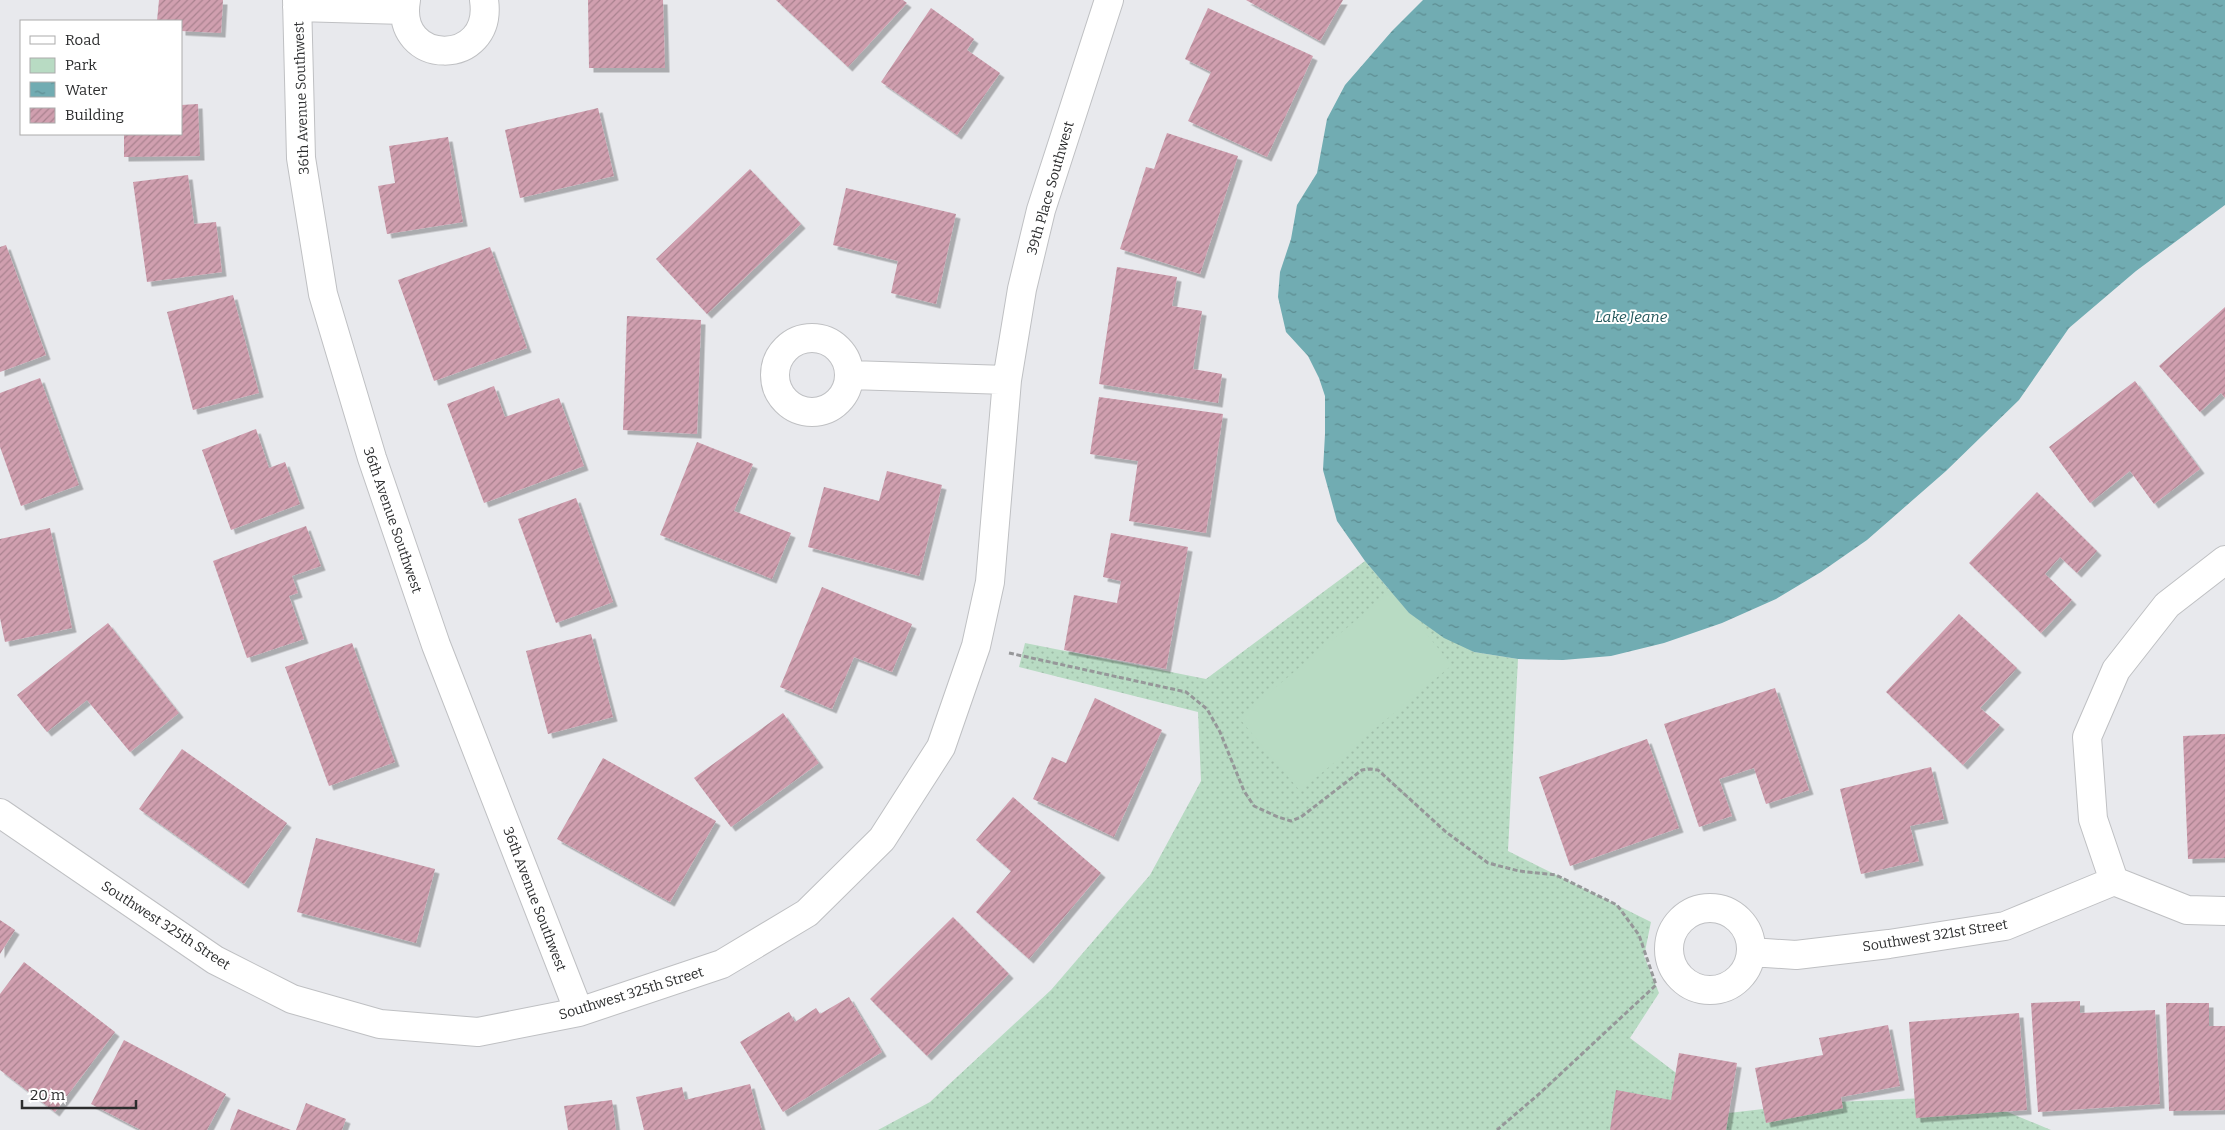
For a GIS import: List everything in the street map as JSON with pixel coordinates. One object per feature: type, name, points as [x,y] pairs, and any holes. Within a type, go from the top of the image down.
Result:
[{"type":"street","name":"36th Avenue Southwest","points":[[484,0],[486,12],[483,26],[475,38],[464,47],[451,51],[436,51],[423,46],[413,37],[409,30],[405,5],[297,4],[301,158],[323,294],[372,458],[436,645],[579,1012]]},
{"type":"street","name":"39th Place Southwest","points":[[976,646],[990,582],[1007,380],[1022,289],[1041,210],[1105,1]]},
{"type":"street","points":[[850,375],[1007,380]]},
{"type":"street","points":[[2225,560],[2167,605],[2133,648],[2116,670],[2087,738],[2093,819],[2114,881],[2187,910],[2225,912]]},
{"type":"street","name":"Southwest 325th Street","points":[[0,813],[215,960],[292,999],[380,1024],[478,1032],[579,1012],[722,964],[807,913],[882,838],[941,747],[976,646]]},
{"type":"street","name":"Southwest 321st Street","points":[[1751,952],[1796,955],[1889,944],[2005,926],[2114,881]]},
{"type":"path","points":[[976,646],[1186,692],[1207,709],[1220,732],[1244,791],[1254,806],[1278,817],[1291,821],[1301,817],[1362,770],[1370,768],[1378,770],[1446,832],[1488,863],[1519,871],[1556,875],[1617,905],[1639,935],[1656,985],[1539,1094],[1497,1130]]},
{"type":"green space","points":[[1365,561],[1409,613],[1474,652],[1518,659],[1508,851],[1651,922],[1644,956],[1659,993],[1630,1038],[1729,1113],[1814,1103],[1969,1096],[2051,1130],[878,1130],[930,1102],[1051,990],[1150,875],[1201,781],[1198,712],[1019,667],[1025,643],[1206,679]]},
{"type":"green space","points":[[1391,591],[1452,665],[1300,791],[1239,718]]},
{"type":"water","name":"Lake Jeane","points":[[1423,0],[2225,0],[2225,205],[2136,271],[2069,328],[2019,400],[1946,471],[1867,540],[1821,572],[1776,599],[1722,623],[1664,643],[1611,656],[1563,660],[1518,659],[1474,652],[1444,638],[1409,613],[1365,561],[1337,521],[1323,470],[1325,396],[1319,378],[1308,356],[1286,332],[1278,297],[1280,272],[1291,239],[1297,205],[1317,173],[1327,119],[1345,85],[1392,31]]},
{"type":"building","points":[[159,0],[223,0],[221,33],[182,31],[182,20],[157,20]]},
{"type":"building","points":[[588,0],[663,0],[665,68],[589,68]]},
{"type":"building","points":[[776,0],[903,0],[907,3],[848,67]]},
{"type":"building","points":[[1246,0],[1343,0],[1320,41]]},
{"type":"building","points":[[931,8],[974,39],[967,50],[1000,73],[957,135],[881,82]]},
{"type":"building","points":[[1208,8],[1313,56],[1267,157],[1188,121],[1211,72],[1185,59]]},
{"type":"building","points":[[198,104],[200,156],[124,157],[124,135],[182,135],[182,105]]},
{"type":"building","points":[[598,108],[614,176],[520,198],[505,130]]},
{"type":"building","points":[[1167,133],[1238,156],[1200,274],[1120,249],[1146,167],[1154,169]]},
{"type":"building","points":[[448,137],[463,222],[387,234],[378,186],[395,183],[389,146]]},
{"type":"building","points":[[750,169],[801,224],[707,314],[656,259]]},
{"type":"building","points":[[188,175],[194,224],[216,222],[222,272],[147,282],[133,182]]},
{"type":"building","points":[[846,188],[956,214],[936,304],[891,293],[898,261],[833,245]]},
{"type":"building","points":[[6,245],[46,355],[0,372],[0,247]]},
{"type":"building","points":[[490,247],[527,348],[434,381],[398,280]]},
{"type":"building","points":[[1117,267],[1177,277],[1172,306],[1202,311],[1193,369],[1222,374],[1218,403],[1099,384]]},
{"type":"building","points":[[233,295],[259,393],[193,410],[167,312]]},
{"type":"building","points":[[2225,307],[2225,398],[2221,393],[2200,412],[2159,366]]},
{"type":"building","points":[[627,316],[701,320],[697,434],[623,430]]},
{"type":"building","points":[[40,378],[79,485],[21,506],[0,447],[0,393]]},
{"type":"building","points":[[2135,381],[2200,469],[2154,504],[2130,471],[2090,503],[2049,447]]},
{"type":"building","points":[[494,386],[505,417],[559,398],[584,466],[484,503],[447,404]]},
{"type":"building","points":[[1099,397],[1223,414],[1206,533],[1129,521],[1138,461],[1090,454]]},
{"type":"building","points":[[256,429],[269,468],[285,462],[300,504],[231,530],[202,450]]},
{"type":"building","points":[[697,442],[753,464],[734,511],[791,533],[772,579],[660,535]]},
{"type":"building","points":[[887,471],[942,485],[919,576],[808,547],[824,487],[879,501]]},
{"type":"building","points":[[2037,492],[2097,551],[2077,573],[2060,557],[2045,574],[2072,600],[2041,633],[1969,563]]},
{"type":"building","points":[[576,498],[613,602],[556,623],[518,519]]},
{"type":"building","points":[[306,526],[321,566],[292,576],[298,593],[289,596],[304,639],[247,658],[213,561]]},
{"type":"building","points":[[50,528],[72,628],[5,642],[0,618],[0,539]]},
{"type":"building","points":[[1111,533],[1188,547],[1166,669],[1064,650],[1074,595],[1117,603],[1121,581],[1103,577]]},
{"type":"building","points":[[822,587],[912,624],[892,672],[854,657],[832,709],[780,687]]},
{"type":"building","points":[[1959,614],[2017,668],[1980,708],[2000,725],[1963,765],[1886,692]]},
{"type":"building","points":[[108,623],[179,713],[130,752],[87,700],[47,732],[17,695]]},
{"type":"building","points":[[591,634],[613,717],[548,734],[526,651]]},
{"type":"building","points":[[352,643],[395,762],[329,786],[285,667]]},
{"type":"building","points":[[1775,688],[1809,790],[1766,804],[1754,768],[1719,779],[1732,816],[1699,827],[1664,724]]},
{"type":"building","points":[[1095,698],[1162,730],[1114,837],[1033,799],[1052,757],[1066,763]]},
{"type":"building","points":[[783,713],[819,763],[731,827],[694,778]]},
{"type":"building","points":[[2225,734],[2225,858],[2188,859],[2183,736]]},
{"type":"building","points":[[1647,739],[1679,828],[1570,866],[1539,777]]},
{"type":"building","points":[[182,749],[287,823],[244,884],[139,809]]},
{"type":"building","points":[[603,758],[716,821],[670,902],[557,839]]},
{"type":"building","points":[[1931,767],[1944,819],[1910,826],[1919,861],[1861,874],[1840,789]]},
{"type":"building","points":[[1013,797],[1101,873],[1029,959],[976,912],[1011,871],[976,840]]},
{"type":"building","points":[[316,838],[435,869],[416,943],[297,912]]},
{"type":"building","points":[[953,917],[1009,974],[927,1056],[870,999]]},
{"type":"building","points":[[0,920],[15,930],[0,954]]},
{"type":"building","points":[[24,962],[115,1032],[55,1112],[0,1070],[0,994]]},
{"type":"building","points":[[849,997],[882,1052],[783,1112],[740,1042],[789,1012],[795,1022],[816,1008],[820,1014]]},
{"type":"building","points":[[2080,1001],[2080,1013],[2155,1010],[2160,1104],[2038,1112],[2031,1003]]},
{"type":"building","points":[[2166,1003],[2209,1003],[2209,1026],[2225,1026],[2225,1110],[2169,1111]]},
{"type":"building","points":[[2019,1013],[2027,1110],[1916,1118],[1909,1022]]},
{"type":"building","points":[[1888,1025],[1900,1086],[1841,1097],[1843,1108],[1766,1123],[1755,1068],[1823,1055],[1819,1038]]},
{"type":"building","points":[[124,1040],[226,1094],[207,1130],[141,1130],[91,1104]]},
{"type":"building","points":[[1679,1053],[1737,1063],[1726,1130],[1610,1130],[1616,1090],[1671,1100]]},
{"type":"building","points":[[750,1084],[762,1130],[644,1130],[636,1097],[682,1087],[685,1100]]},
{"type":"building","points":[[612,1100],[616,1130],[568,1130],[564,1106]]},
{"type":"building","points":[[306,1103],[346,1119],[342,1130],[296,1130]]},
{"type":"building","points":[[238,1109],[291,1130],[230,1130]]}]
